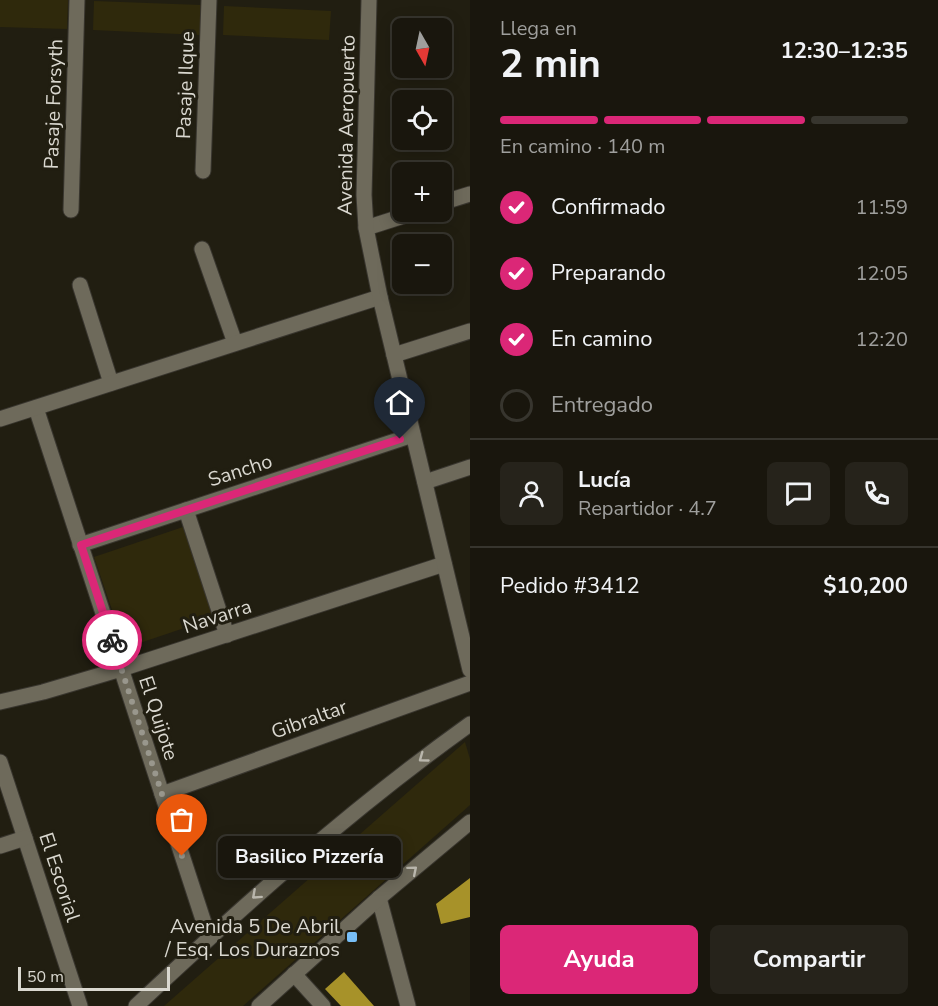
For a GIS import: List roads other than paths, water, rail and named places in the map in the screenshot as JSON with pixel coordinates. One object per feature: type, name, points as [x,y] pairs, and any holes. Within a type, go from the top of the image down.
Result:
[{"type":"street","name":"Pasaje Forsyth","points":[[71,210],[77,0]]},
{"type":"street","name":"Pasaje Ilque","points":[[203,171],[209,0]]},
{"type":"street","name":"Avenida Aeropuerto","points":[[369,0],[366,228],[380,297],[470,670]]},
{"type":"street","points":[[452,200],[470,194]]},
{"type":"street","points":[[366,228],[392,220]]},
{"type":"street","points":[[202,249],[235,343]]},
{"type":"street","points":[[80,285],[111,383]]},
{"type":"street","points":[[0,419],[380,297]]},
{"type":"street","points":[[394,355],[470,331]]},
{"type":"street","name":"El Quijote","points":[[36,408],[209,938]]},
{"type":"street","name":"Sancho","points":[[81,545],[413,435]]},
{"type":"street","points":[[425,482],[470,467]]},
{"type":"street","points":[[186,510],[227,635]]},
{"type":"street","name":"Navarra","points":[[0,702],[121,669],[444,564]]},
{"type":"street","name":"Gibraltar","points":[[162,794],[470,683]]},
{"type":"street","points":[[136,1006],[209,938],[360,807],[470,724]]},
{"type":"street","name":"El Escorial","points":[[0,762],[80,1006]]},
{"type":"street","points":[[260,1006],[379,898],[468,825]]},
{"type":"street","points":[[0,846],[25,838]]},
{"type":"street","points":[[379,898],[408,1006]]},
{"type":"street","points":[[294,974],[324,1006]]},
{"type":"place","name":"Basilico Pizzería","points":[[182,856]]},
{"type":"place","name":"Avenida 5 De Abril / Esq. Los Duraznos","points":[[352,937]]}]
